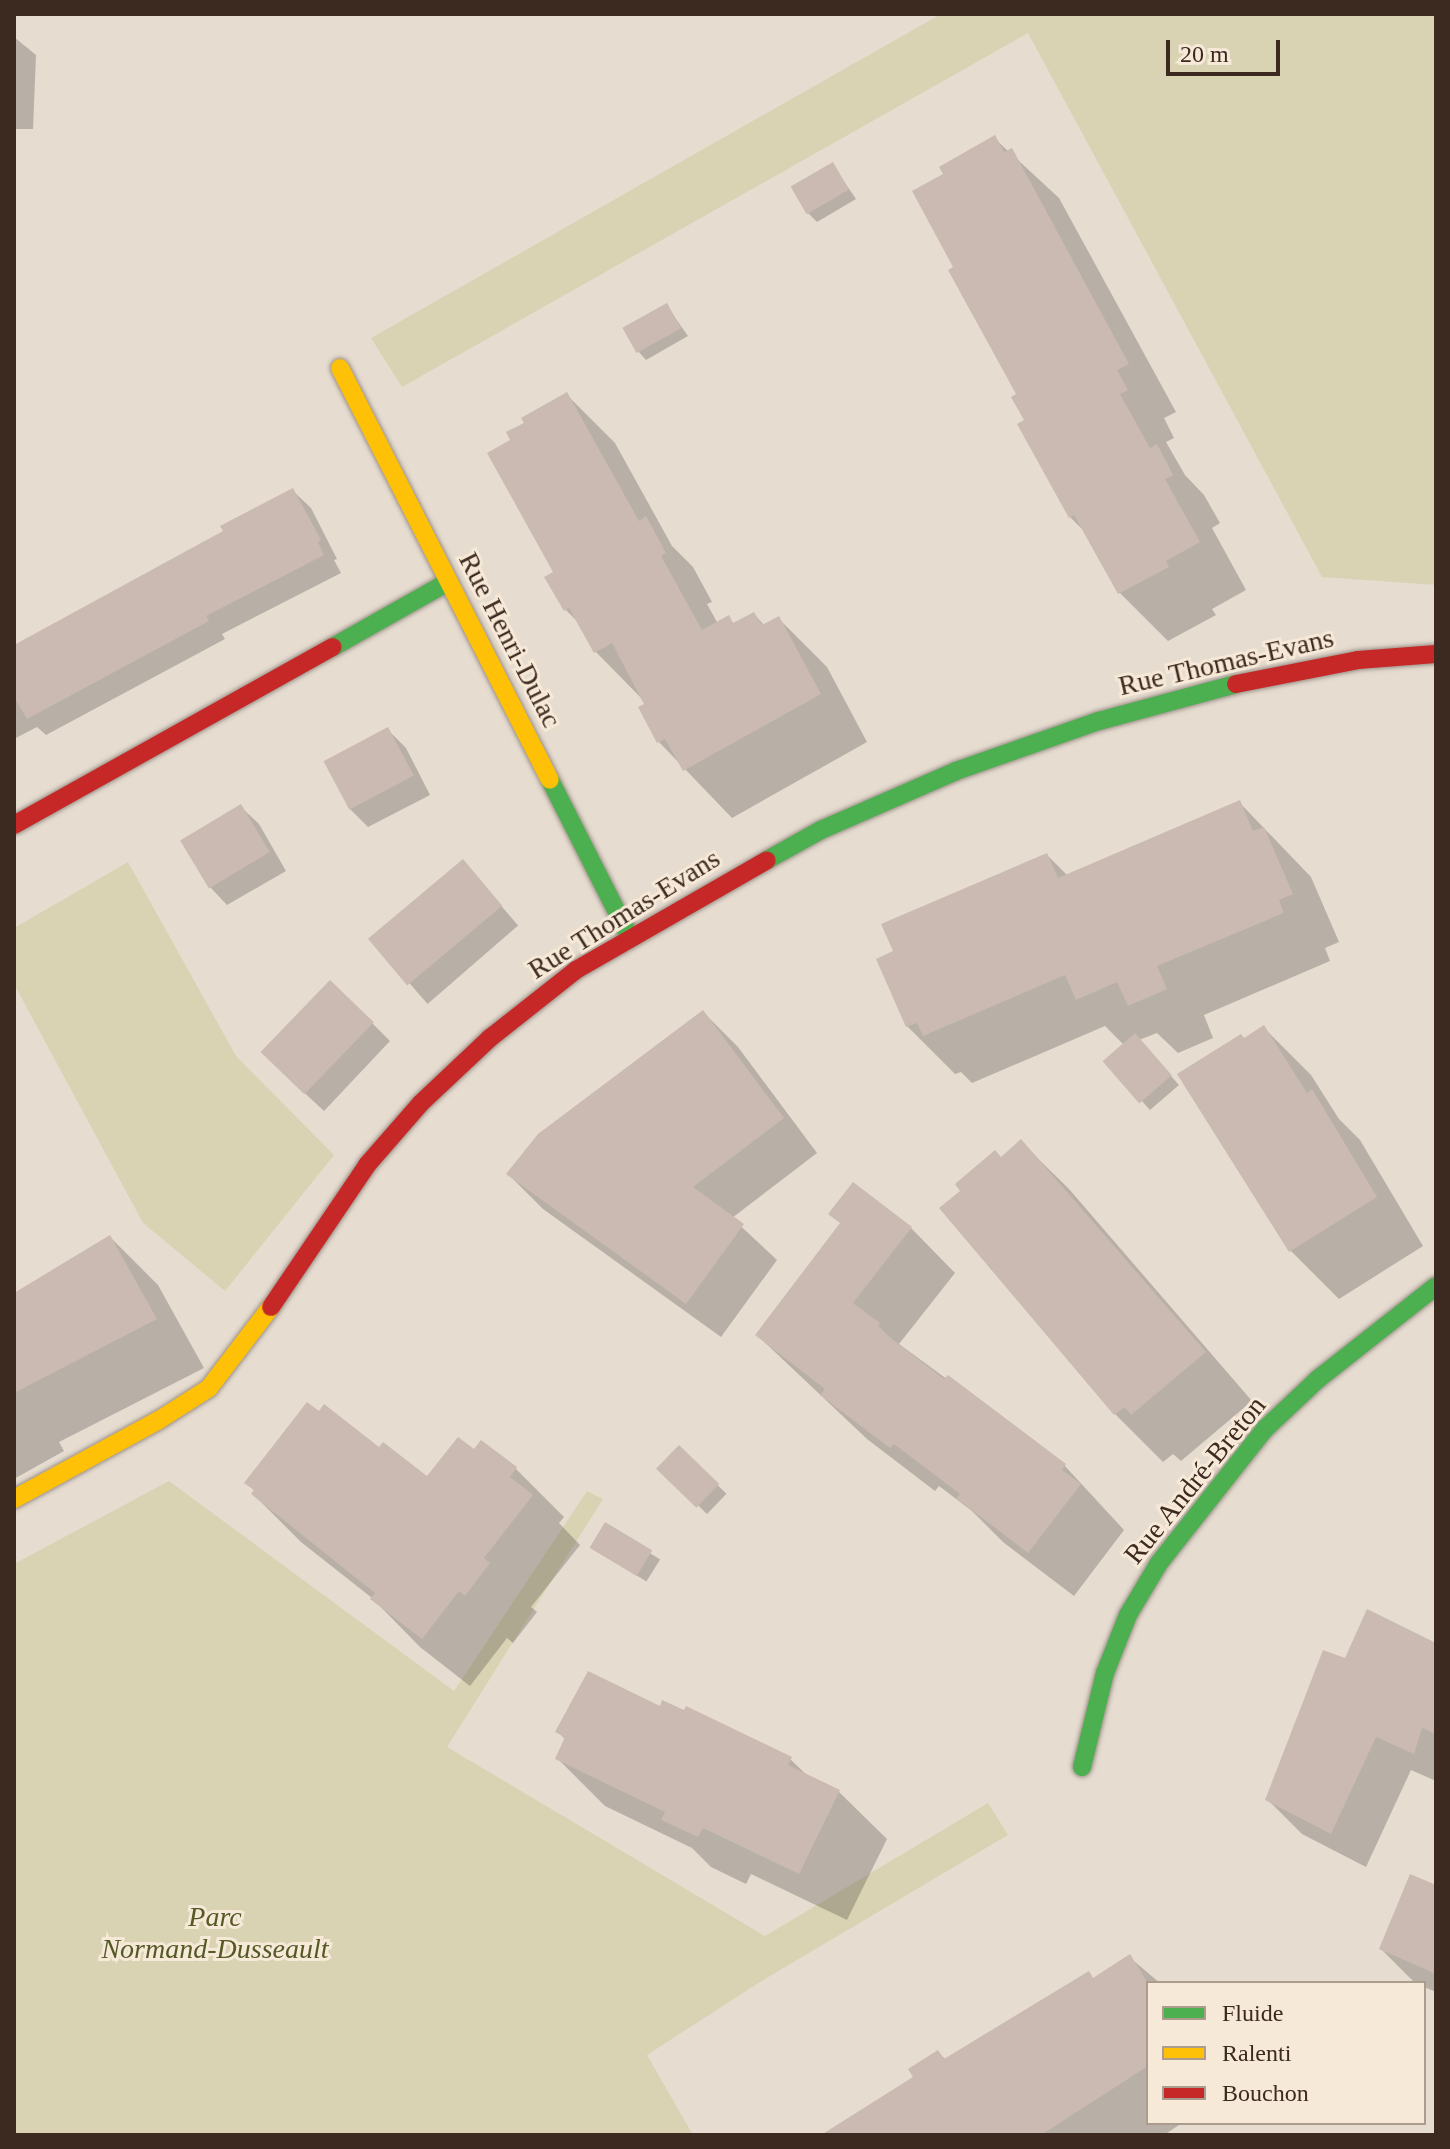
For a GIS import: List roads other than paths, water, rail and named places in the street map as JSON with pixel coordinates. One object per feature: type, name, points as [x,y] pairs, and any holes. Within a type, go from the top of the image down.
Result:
[{"type":"street","name":"Rue Henri-Dulac","points":[[340,368],[630,938]]},
{"type":"street","points":[[14,825],[448,582]]},
{"type":"street","name":"Rue Thomas-Evans","points":[[14,1499],[159,1420],[209,1388],[241,1350],[367,1165],[421,1103],[490,1038],[564,979],[630,938],[821,830],[956,771],[1043,740],[1099,721],[1233,685],[1358,660],[1436,654]]},
{"type":"street","name":"Rue André-Breton","points":[[1082,1767],[1105,1673],[1128,1615],[1159,1563],[1265,1429],[1318,1379],[1436,1286]]},
{"type":"park label","name":"Parc Normand-Dusseault","points":[[215,1933]]}]
